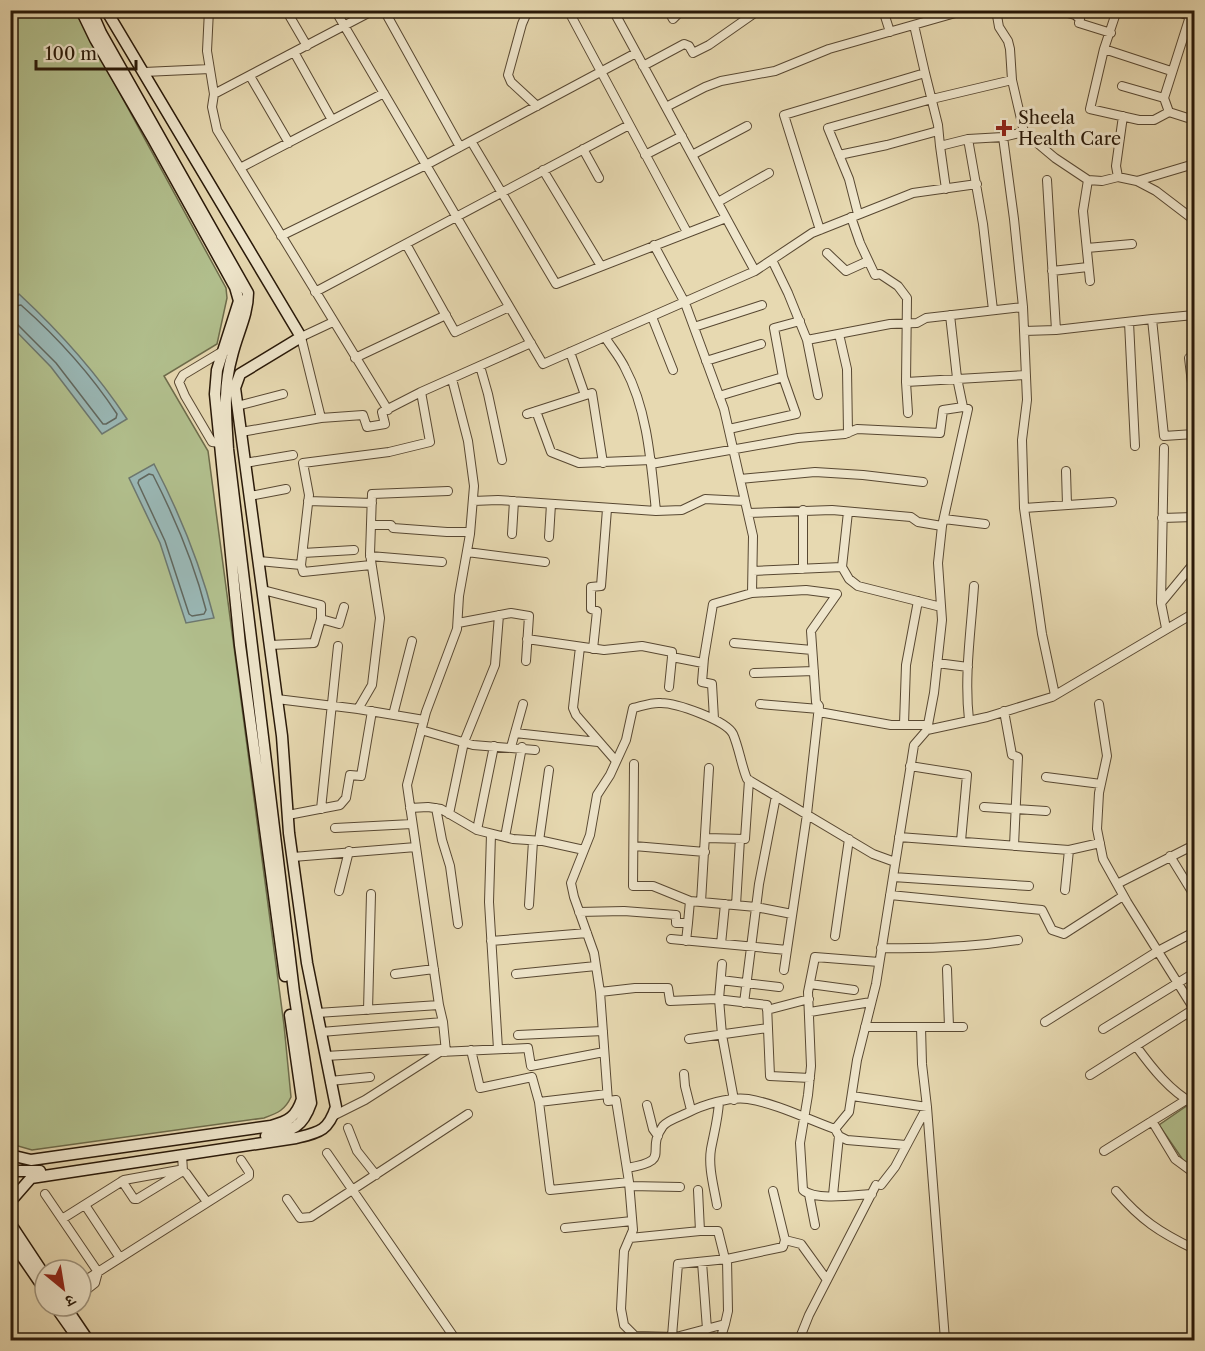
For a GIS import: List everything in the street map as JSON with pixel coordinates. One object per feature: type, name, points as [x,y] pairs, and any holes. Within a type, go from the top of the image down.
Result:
[{"type":"street","points":[[10,1171],[32,1172],[267,1136],[288,1131],[305,1120],[311,1103],[294,992],[228,449],[225,389],[228,353],[239,301],[235,286],[95,39],[81,10]]},
{"type":"street","points":[[10,1155],[31,1160],[271,1126],[290,1120],[298,1110],[302,1099],[240,645],[215,394],[217,370],[228,353],[248,308],[248,293],[101,33],[91,10]]},
{"type":"street","points":[[106,10],[301,337],[321,418]]},
{"type":"street","points":[[209,10],[207,51],[214,94],[212,107],[217,130],[388,410]]},
{"type":"street","points":[[286,10],[307,46]]},
{"type":"street","points":[[335,10],[543,363],[755,271],[820,230],[855,215],[913,193],[977,184]]},
{"type":"street","points":[[214,94],[374,10]]},
{"type":"street","points":[[384,10],[460,147]]},
{"type":"street","points":[[528,10],[508,75],[511,82],[537,106]]},
{"type":"street","points":[[568,10],[687,232]]},
{"type":"street","points":[[613,10],[755,271]]},
{"type":"street","points":[[668,10],[674,19],[682,10]]},
{"type":"street","points":[[644,66],[684,44],[693,53],[709,45],[759,10]]},
{"type":"street","points":[[883,10],[890,32]]},
{"type":"street","points":[[666,107],[721,81],[775,71],[829,49],[966,10]]},
{"type":"street","points":[[996,10],[999,27],[1008,41],[1012,80],[1024,132],[1055,158],[1088,180],[1101,181],[1118,177],[1137,181],[1156,191],[1194,222]]},
{"type":"street","points":[[1056,10],[1075,15],[1080,19],[1079,24],[1110,33]]},
{"type":"street","points":[[1117,10],[1104,49],[1090,110],[1139,120],[1154,120],[1169,112],[1194,120]]},
{"type":"street","points":[[1169,112],[1164,98],[1191,13],[1172,10]]},
{"type":"street","points":[[914,25],[932,99],[946,189]]},
{"type":"street","points":[[1104,49],[1171,71]]},
{"type":"street","points":[[294,52],[332,120]]},
{"type":"street","points":[[281,236],[426,165],[636,53]]},
{"type":"street","points":[[144,72],[210,69]]},
{"type":"street","points":[[820,230],[784,116],[925,73]]},
{"type":"street","points":[[250,76],[289,143]]},
{"type":"street","points":[[908,413],[905,324],[907,298],[898,285],[880,274],[875,275],[868,261],[855,215],[849,179],[828,128],[932,99],[1012,80]]},
{"type":"street","points":[[1122,86],[1164,98]]},
{"type":"street","points":[[240,168],[384,93]]},
{"type":"street","points":[[1118,177],[1116,166],[1123,116]]},
{"type":"street","points":[[315,292],[628,125]]},
{"type":"street","points":[[692,155],[747,126]]},
{"type":"street","points":[[838,155],[887,145],[938,130]]},
{"type":"street","points":[[940,146],[968,139],[1003,137],[1024,132]]},
{"type":"street","points":[[645,155],[682,136]]},
{"type":"street","points":[[1003,137],[1023,307],[1027,400],[1022,440],[1024,508],[1042,634],[1055,695]]},
{"type":"street","points":[[968,139],[977,184],[993,310]]},
{"type":"street","points":[[471,141],[556,284],[726,218]]},
{"type":"street","points":[[583,149],[599,178]]},
{"type":"street","points":[[1137,181],[1194,164]]},
{"type":"street","points":[[543,170],[601,266]]},
{"type":"street","points":[[718,202],[769,173]]},
{"type":"street","points":[[1047,180],[1056,330]]},
{"type":"street","points":[[1088,180],[1083,211],[1090,281]]},
{"type":"street","points":[[406,244],[455,332],[509,307]]},
{"type":"street","points":[[1087,248],[1132,244]]},
{"type":"street","points":[[654,245],[685,303],[729,429],[753,536],[752,592]]},
{"type":"street","points":[[827,253],[846,271],[868,261]]},
{"type":"street","points":[[772,260],[807,340],[818,395]]},
{"type":"street","points":[[1052,271],[1088,267]]},
{"type":"street","points":[[694,327],[762,305]]},
{"type":"street","points":[[807,340],[890,324],[917,323],[926,318],[1023,307]]},
{"type":"street","points":[[355,358],[446,315]]},
{"type":"street","points":[[950,315],[957,378],[963,407]]},
{"type":"street","points":[[1024,331],[1056,330],[1194,315]]},
{"type":"street","points":[[652,317],[672,370]]},
{"type":"street","points":[[1152,320],[1164,436],[1194,434]]},
{"type":"street","points":[[729,429],[796,414],[783,377],[774,328],[800,321]]},
{"type":"street","points":[[10,1202],[31,1178],[297,1138],[319,1132],[330,1123],[333,1116],[336,1107],[308,963],[293,862],[282,736],[235,388],[240,374],[301,337],[333,322]]},
{"type":"street","points":[[1129,322],[1135,446]]},
{"type":"street","points":[[839,334],[847,369],[848,433]]},
{"type":"street","points":[[604,337],[625,367],[638,399],[651,462],[656,511]]},
{"type":"street","points":[[241,432],[321,418],[363,415],[367,427],[385,424],[382,412],[531,343]]},
{"type":"street","points":[[706,361],[761,344]]},
{"type":"street","points":[[570,352],[585,395]]},
{"type":"street","points":[[228,353],[240,374]]},
{"type":"street","points":[[220,443],[212,442],[179,382],[183,375],[228,353]]},
{"type":"street","points":[[1189,358],[1194,400]]},
{"type":"street","points":[[480,366],[502,460]]},
{"type":"street","points":[[906,382],[1026,375]]},
{"type":"street","points":[[719,396],[783,377]]},
{"type":"street","points":[[445,1052],[443,1022],[407,785],[424,720],[457,629],[459,596],[470,532],[474,486],[468,441],[452,379]]},
{"type":"street","points":[[421,392],[430,442],[389,452],[303,463],[308,501],[301,565],[303,572],[371,561],[442,562]]},
{"type":"street","points":[[527,414],[592,393],[603,463]]},
{"type":"street","points":[[237,406],[283,394]]},
{"type":"street","points":[[536,411],[551,452],[579,463],[603,463],[651,462],[798,438],[848,433],[857,429],[940,433],[944,410],[963,407],[968,409],[943,523],[938,562],[942,620],[927,727],[914,745],[879,962],[857,1060],[849,1112],[837,1132],[833,1195]]},
{"type":"street","points":[[1164,448],[1161,603],[1166,628]]},
{"type":"street","points":[[245,463],[293,455]]},
{"type":"street","points":[[1066,471],[1067,505]]},
{"type":"street","points":[[740,479],[815,472],[863,474],[923,483]]},
{"type":"street","points":[[250,496],[286,489]]},
{"type":"street","points":[[358,709],[372,685],[380,618],[371,561],[372,494],[448,491]]},
{"type":"street","points":[[473,501],[514,501],[656,511],[682,510],[705,499],[745,501]]},
{"type":"street","points":[[308,501],[372,504]]},
{"type":"street","points":[[512,534],[514,501]]},
{"type":"street","points":[[1024,508],[1112,502]]},
{"type":"street","points":[[549,537],[551,504]]},
{"type":"street","points":[[593,649],[597,611],[591,609],[591,586],[601,586],[607,509]]},
{"type":"street","points":[[748,513],[803,510],[848,512],[911,518],[918,522],[985,524]]},
{"type":"street","points":[[803,510],[803,568]]},
{"type":"street","points":[[848,512],[842,567],[849,579],[858,586],[941,607]]},
{"type":"street","points":[[1162,518],[1194,517]]},
{"type":"street","points":[[371,525],[470,532]]},
{"type":"street","points":[[303,552],[354,550]]},
{"type":"street","points":[[467,552],[545,562]]},
{"type":"street","points":[[259,561],[301,565]]},
{"type":"street","points":[[1161,603],[1194,563]]},
{"type":"street","points":[[753,571],[842,567]]},
{"type":"street","points":[[969,720],[968,667],[974,586]]},
{"type":"street","points":[[263,590],[321,605],[321,620],[314,643],[270,645]]},
{"type":"street","points":[[714,719],[712,684],[702,682],[713,604],[752,592],[806,590],[837,594],[811,631],[816,702],[819,710],[807,814],[784,970]]},
{"type":"street","points":[[904,724],[906,665],[918,601]]},
{"type":"street","points":[[321,620],[339,624],[344,607]]},
{"type":"street","points":[[458,623],[511,613],[529,616],[526,661]]},
{"type":"street","points":[[760,704],[819,710],[891,725],[927,727],[969,720],[1055,695],[1194,613]]},
{"type":"street","points":[[448,814],[464,742],[495,665],[500,615]]},
{"type":"street","points":[[527,639],[604,650],[642,646],[672,652],[669,687]]},
{"type":"street","points":[[393,715],[412,641]]},
{"type":"street","points":[[734,643],[812,650]]},
{"type":"street","points":[[321,809],[330,705],[338,646]]},
{"type":"street","points":[[580,647],[573,708],[576,715],[616,761]]},
{"type":"street","points":[[672,657],[704,663]]},
{"type":"street","points":[[937,663],[968,667]]},
{"type":"street","points":[[754,673],[814,671]]},
{"type":"street","points":[[277,699],[424,720]]},
{"type":"street","points":[[706,838],[745,839],[749,780],[741,764],[733,734],[728,727],[714,719],[675,704],[658,702],[633,708],[626,740],[610,775],[597,795],[590,835],[571,883],[594,952],[600,992],[608,1101],[616,1100],[629,1184],[633,1230],[624,1251],[621,1309],[624,1325],[635,1335],[676,1337],[724,1324]]},
{"type":"street","points":[[511,747],[523,704]]},
{"type":"street","points":[[1090,1075],[1194,1009],[1123,896],[1103,859],[1097,829],[1101,784],[1107,756],[1099,704]]},
{"type":"street","points":[[288,815],[340,805],[346,798],[350,775],[361,776],[372,711]]},
{"type":"street","points":[[1004,711],[1012,754],[1018,757],[1014,846]]},
{"type":"street","points":[[421,730],[473,745],[522,747],[535,750]]},
{"type":"street","points":[[515,733],[598,742]]},
{"type":"street","points":[[477,830],[494,746]]},
{"type":"street","points":[[505,837],[522,747]]},
{"type":"street","points":[[634,764],[633,886],[653,886],[690,901],[756,907],[792,914]]},
{"type":"street","points":[[910,766],[967,775],[961,842]]},
{"type":"street","points":[[701,902],[709,768]]},
{"type":"street","points":[[529,905],[536,841],[549,770]]},
{"type":"street","points":[[1046,777],[1101,784]]},
{"type":"street","points":[[749,780],[873,854],[895,862]]},
{"type":"street","points":[[744,1003],[756,907],[776,796]]},
{"type":"street","points":[[984,807],[1046,811]]},
{"type":"street","points":[[410,808],[436,808],[477,830],[491,834],[584,850]]},
{"type":"street","points":[[436,808],[450,866],[458,924]]},
{"type":"street","points":[[335,828],[412,824]]},
{"type":"street","points":[[491,834],[489,902],[498,1049]]},
{"type":"street","points":[[899,837],[1069,850],[1100,843]]},
{"type":"street","points":[[736,905],[740,839]]},
{"type":"street","points":[[835,936],[849,839]]},
{"type":"street","points":[[1117,884],[1194,845]]},
{"type":"street","points":[[634,846],[705,852]]},
{"type":"street","points":[[279,869],[293,862],[349,851],[416,847]]},
{"type":"street","points":[[1065,890],[1069,850]]},
{"type":"street","points":[[339,891],[349,851]]},
{"type":"street","points":[[1170,856],[1194,893]]},
{"type":"street","points":[[893,877],[1029,886]]},
{"type":"street","points":[[368,1010],[371,894]]},
{"type":"street","points":[[890,895],[1042,910],[1052,930],[1064,934],[1123,896]]},
{"type":"street","points":[[687,941],[690,901]]},
{"type":"street","points":[[721,944],[725,904]]},
{"type":"street","points":[[579,912],[624,911],[676,915],[672,940],[787,950]]},
{"type":"street","points":[[676,923],[688,923]]},
{"type":"street","points":[[1045,1022],[1158,951],[1194,932]]},
{"type":"street","points":[[491,941],[587,933]]},
{"type":"street","points":[[881,948],[918,949],[1018,940]]},
{"type":"street","points":[[872,1194],[816,1196],[803,1190],[800,1143],[810,1078],[809,999],[815,957],[879,962]]},
{"type":"street","points":[[722,964],[718,999],[734,1100]]},
{"type":"street","points":[[516,974],[596,966]]},
{"type":"street","points":[[395,974],[434,969]]},
{"type":"street","points":[[947,969],[949,1027]]},
{"type":"street","points":[[1103,1029],[1194,973]]},
{"type":"street","points":[[721,980],[779,987]]},
{"type":"street","points":[[810,984],[854,990]]},
{"type":"street","points":[[600,992],[635,988],[668,988],[669,1001],[718,999],[767,1005],[770,1076],[810,1078]]},
{"type":"street","points":[[767,1010],[809,999]]},
{"type":"street","points":[[810,1012],[871,1002]]},
{"type":"street","points":[[317,1013],[439,1005]]},
{"type":"street","points":[[321,1032],[443,1022]]},
{"type":"street","points":[[865,1027],[963,1027]]},
{"type":"street","points":[[921,1027],[922,1064],[945,1341]]},
{"type":"street","points":[[689,1039],[768,1028]]},
{"type":"street","points":[[518,1035],[603,1031]]},
{"type":"street","points":[[1136,1046],[1155,1072],[1186,1100],[1194,1104]]},
{"type":"street","points":[[333,1116],[365,1100],[445,1052],[528,1048],[531,1066],[604,1052]]},
{"type":"street","points":[[326,1056],[441,1049],[445,1052]]},
{"type":"street","points":[[471,1050],[480,1088],[532,1077],[539,1102],[550,1190],[629,1184],[680,1187]]},
{"type":"street","points":[[684,1074],[691,1110]]},
{"type":"street","points":[[330,1081],[370,1077]]},
{"type":"street","points":[[539,1102],[607,1094]]},
{"type":"street","points":[[852,1096],[927,1107]]},
{"type":"street","points":[[627,1168],[650,1163],[655,1158],[658,1136],[664,1124],[705,1104],[746,1099],[805,1118],[837,1132],[847,1140],[906,1145]]},
{"type":"street","points":[[1104,1151],[1186,1100]]},
{"type":"street","points":[[717,1205],[711,1170],[711,1150],[718,1122],[719,1102]]},
{"type":"street","points":[[647,1105],[652,1129],[658,1136]]},
{"type":"street","points":[[799,1341],[827,1280],[872,1194],[895,1167],[927,1107]]},
{"type":"street","points":[[287,1199],[300,1218],[311,1217],[468,1114]]},
{"type":"street","points":[[1152,1121],[1175,1159],[1194,1173]]},
{"type":"street","points":[[348,1128],[357,1151],[376,1175]]},
{"type":"street","points":[[327,1153],[456,1341]]},
{"type":"street","points":[[182,1155],[183,1171],[207,1202]]},
{"type":"street","points":[[93,1275],[249,1176],[241,1160]]},
{"type":"street","points":[[62,1220],[122,1181],[147,1174],[183,1171]]},
{"type":"street","points":[[122,1181],[134,1199],[137,1199],[183,1171]]},
{"type":"street","points":[[698,1190],[699,1231]]},
{"type":"street","points":[[672,1336],[678,1264],[726,1259],[783,1247],[785,1240],[773,1191]]},
{"type":"street","points":[[1116,1191],[1136,1214],[1167,1236],[1194,1249]]},
{"type":"street","points":[[45,1194],[98,1272],[93,1285]]},
{"type":"street","points":[[809,1194],[815,1225]]},
{"type":"street","points":[[85,1205],[120,1258]]},
{"type":"street","points":[[565,1228],[632,1221]]},
{"type":"street","points":[[10,1223],[33,1261]]},
{"type":"street","points":[[630,1239],[699,1231],[718,1232],[726,1259],[728,1311],[720,1341]]},
{"type":"street","points":[[10,1239],[33,1265]]},
{"type":"street","points":[[785,1240],[801,1244],[827,1280]]},
{"type":"street","points":[[702,1262],[707,1329]]},
{"type":"street","points":[[64,1318],[79,1341]]},
{"type":"street","points":[[73,1318],[88,1341]]},
{"type":"green space","points":[[11,11],[75,11],[226,288],[227,298],[217,344],[164,376],[208,451],[284,1025],[291,1097],[280,1110],[264,1118],[32,1150],[11,1144]]},
{"type":"green space","points":[[1188,1105],[1194,1108],[1194,1168],[1183,1160],[1159,1125]]},
{"type":"water","points":[[19,294],[77,353],[127,419],[102,434],[51,367],[11,326],[11,304]]},
{"type":"water","points":[[154,464],[188,539],[214,618],[186,623],[160,543],[129,478]]},
{"type":"place","name":"Sheela Health Care","points":[[1004,128]]}]
